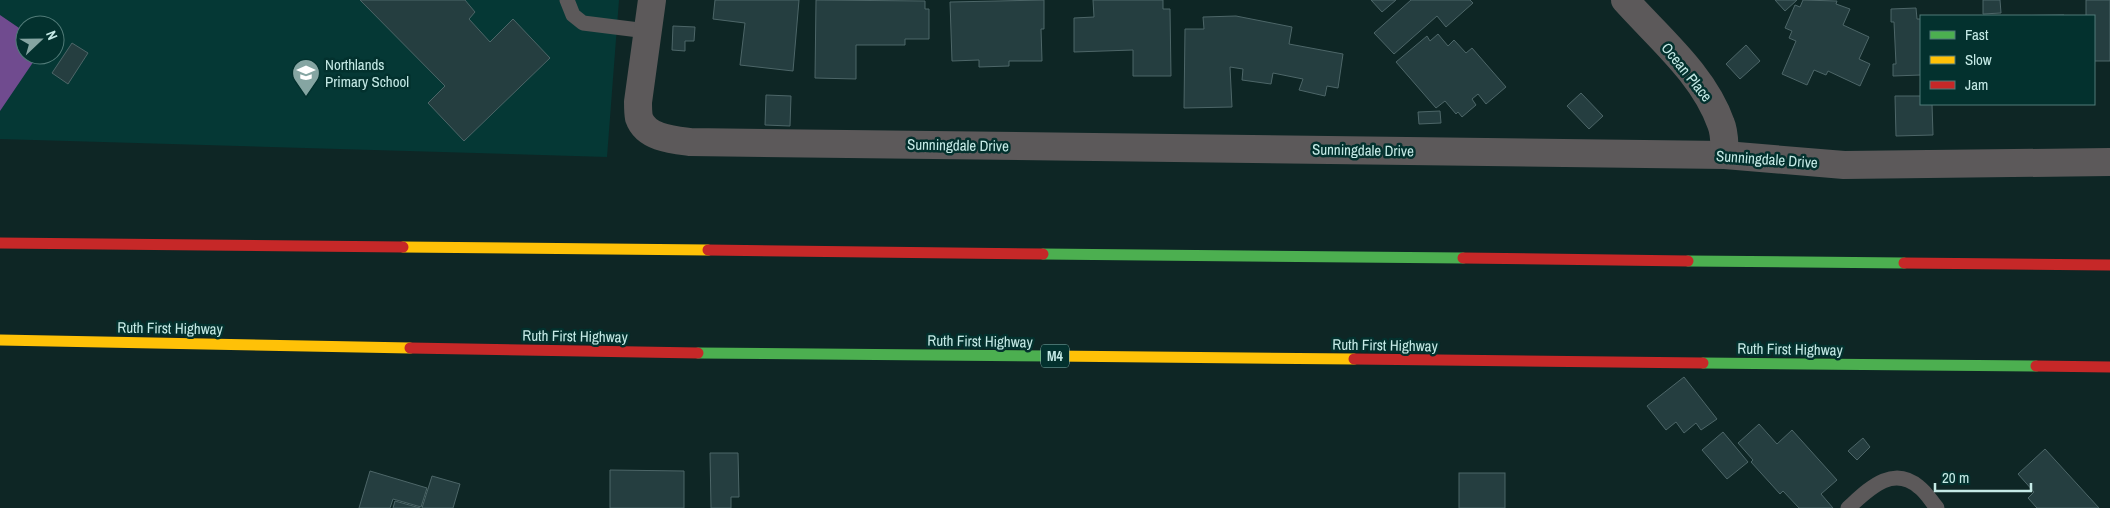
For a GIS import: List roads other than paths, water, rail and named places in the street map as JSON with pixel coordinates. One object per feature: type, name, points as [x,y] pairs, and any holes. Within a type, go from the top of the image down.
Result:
[{"type":"highway","points":[[0,243],[2110,265]]},
{"type":"highway","name":"Ruth First Highway","points":[[0,340],[618,352],[2110,367]]},
{"type":"street","points":[[647,31],[652,0]]},
{"type":"street","name":"Ocean Place","points":[[1625,0],[1691,72],[1711,99],[1722,126],[1725,155]]},
{"type":"street","name":"Sunningdale Drive","points":[[647,31],[638,102],[640,119],[647,129],[664,138],[690,142],[1725,155],[1844,165],[2110,162]]},
{"type":"lane","points":[[567,0],[574,15],[583,23],[647,31]]},
{"type":"lane","points":[[1848,508],[1872,486],[1888,478],[1905,478],[1919,486],[1937,508]]},
{"type":"place","name":"Northlands Primary School","points":[[306,97]]}]
